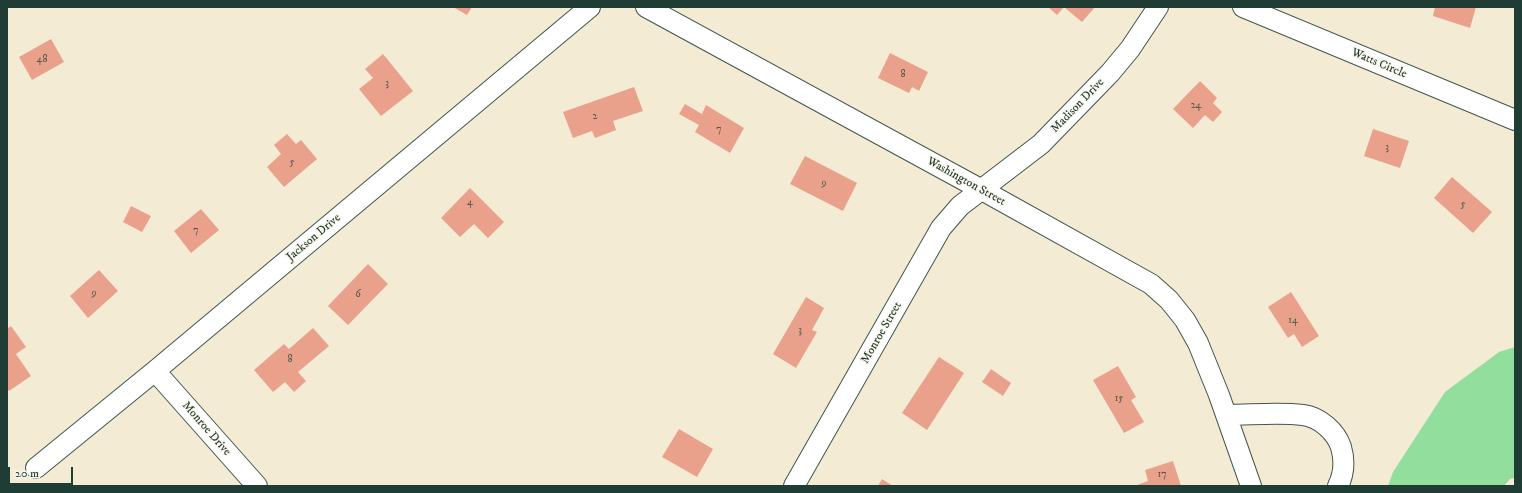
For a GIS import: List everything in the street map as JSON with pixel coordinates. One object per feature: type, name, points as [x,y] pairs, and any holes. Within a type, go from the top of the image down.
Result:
[{"type":"street","name":"Jackson Drive","points":[[36,468],[155,371],[590,7]]},
{"type":"street","name":"Washington Street","points":[[646,7],[982,190],[1150,284],[1169,300],[1185,320],[1198,343],[1252,486]]},
{"type":"street","name":"Madison Drive","points":[[982,190],[1041,144],[1110,73],[1130,49],[1158,7]]},
{"type":"street","name":"Watts Circle","points":[[1243,7],[1515,120]]},
{"type":"street","name":"Monroe Street","points":[[794,486],[941,228],[960,206],[982,190]]},
{"type":"street","name":"Monroe Drive","points":[[155,371],[258,486]]},
{"type":"street","points":[[1226,415],[1304,415],[1325,425],[1333,433],[1340,444],[1343,455],[1344,467],[1338,486]]},
{"type":"green space","points":[[1515,347],[1515,478],[1510,479],[1504,486],[1388,486],[1393,472],[1445,392],[1499,352]]},
{"type":"building","points":[[453,7],[472,7],[467,15]]},
{"type":"building","points":[[1048,7],[1064,7],[1057,15]]},
{"type":"building","points":[[1064,7],[1095,7],[1082,22]]},
{"type":"building","points":[[1435,7],[1476,7],[1470,28],[1433,16]]},
{"type":"building","points":[[51,39],[64,62],[32,80],[19,57]]},
{"type":"building","points":[[890,53],[928,72],[919,91],[912,87],[909,93],[878,78]]},
{"type":"building","points":[[383,54],[413,91],[381,116],[359,89],[373,78],[365,69]]},
{"type":"building","points":[[1200,81],[1217,98],[1213,103],[1222,112],[1213,122],[1205,115],[1193,128],[1173,109]]},
{"type":"building","points":[[634,87],[643,111],[613,121],[616,130],[595,138],[592,131],[573,138],[563,112]]},
{"type":"building","points":[[685,104],[702,114],[706,105],[744,128],[730,153],[695,132],[699,125],[679,114]]},
{"type":"building","points":[[1373,129],[1409,141],[1400,168],[1364,156]]},
{"type":"building","points":[[287,134],[296,144],[301,140],[317,159],[284,187],[267,167],[281,154],[274,145]]},
{"type":"building","points":[[805,156],[857,183],[843,211],[790,184]]},
{"type":"building","points":[[1452,177],[1492,212],[1473,233],[1434,198]]},
{"type":"building","points":[[470,188],[504,222],[488,238],[474,224],[460,237],[441,218]]},
{"type":"building","points":[[131,206],[151,216],[142,232],[123,222]]},
{"type":"building","points":[[201,209],[219,230],[191,253],[174,231]]},
{"type":"building","points":[[368,264],[388,284],[348,325],[328,306]]},
{"type":"building","points":[[99,270],[118,291],[88,318],[70,296]]},
{"type":"building","points":[[1291,292],[1319,336],[1302,347],[1294,334],[1288,338],[1268,307]]},
{"type":"building","points":[[806,297],[824,308],[812,330],[817,332],[796,368],[773,354]]},
{"type":"building","points":[[11,326],[26,347],[16,354],[31,376],[9,391],[7,388],[7,329]]},
{"type":"building","points":[[313,328],[329,346],[298,372],[306,381],[294,392],[285,382],[273,392],[254,370],[284,344],[289,349]]},
{"type":"building","points":[[939,357],[964,373],[927,430],[902,413]]},
{"type":"building","points":[[1118,366],[1136,397],[1131,400],[1144,422],[1124,433],[1093,380]]},
{"type":"building","points":[[991,369],[1011,383],[1003,396],[982,382]]},
{"type":"building","points":[[679,429],[713,449],[697,477],[662,457]]},
{"type":"building","points":[[1173,461],[1181,486],[1134,486],[1148,481],[1145,470]]},
{"type":"building","points":[[882,479],[893,486],[878,486]]}]
